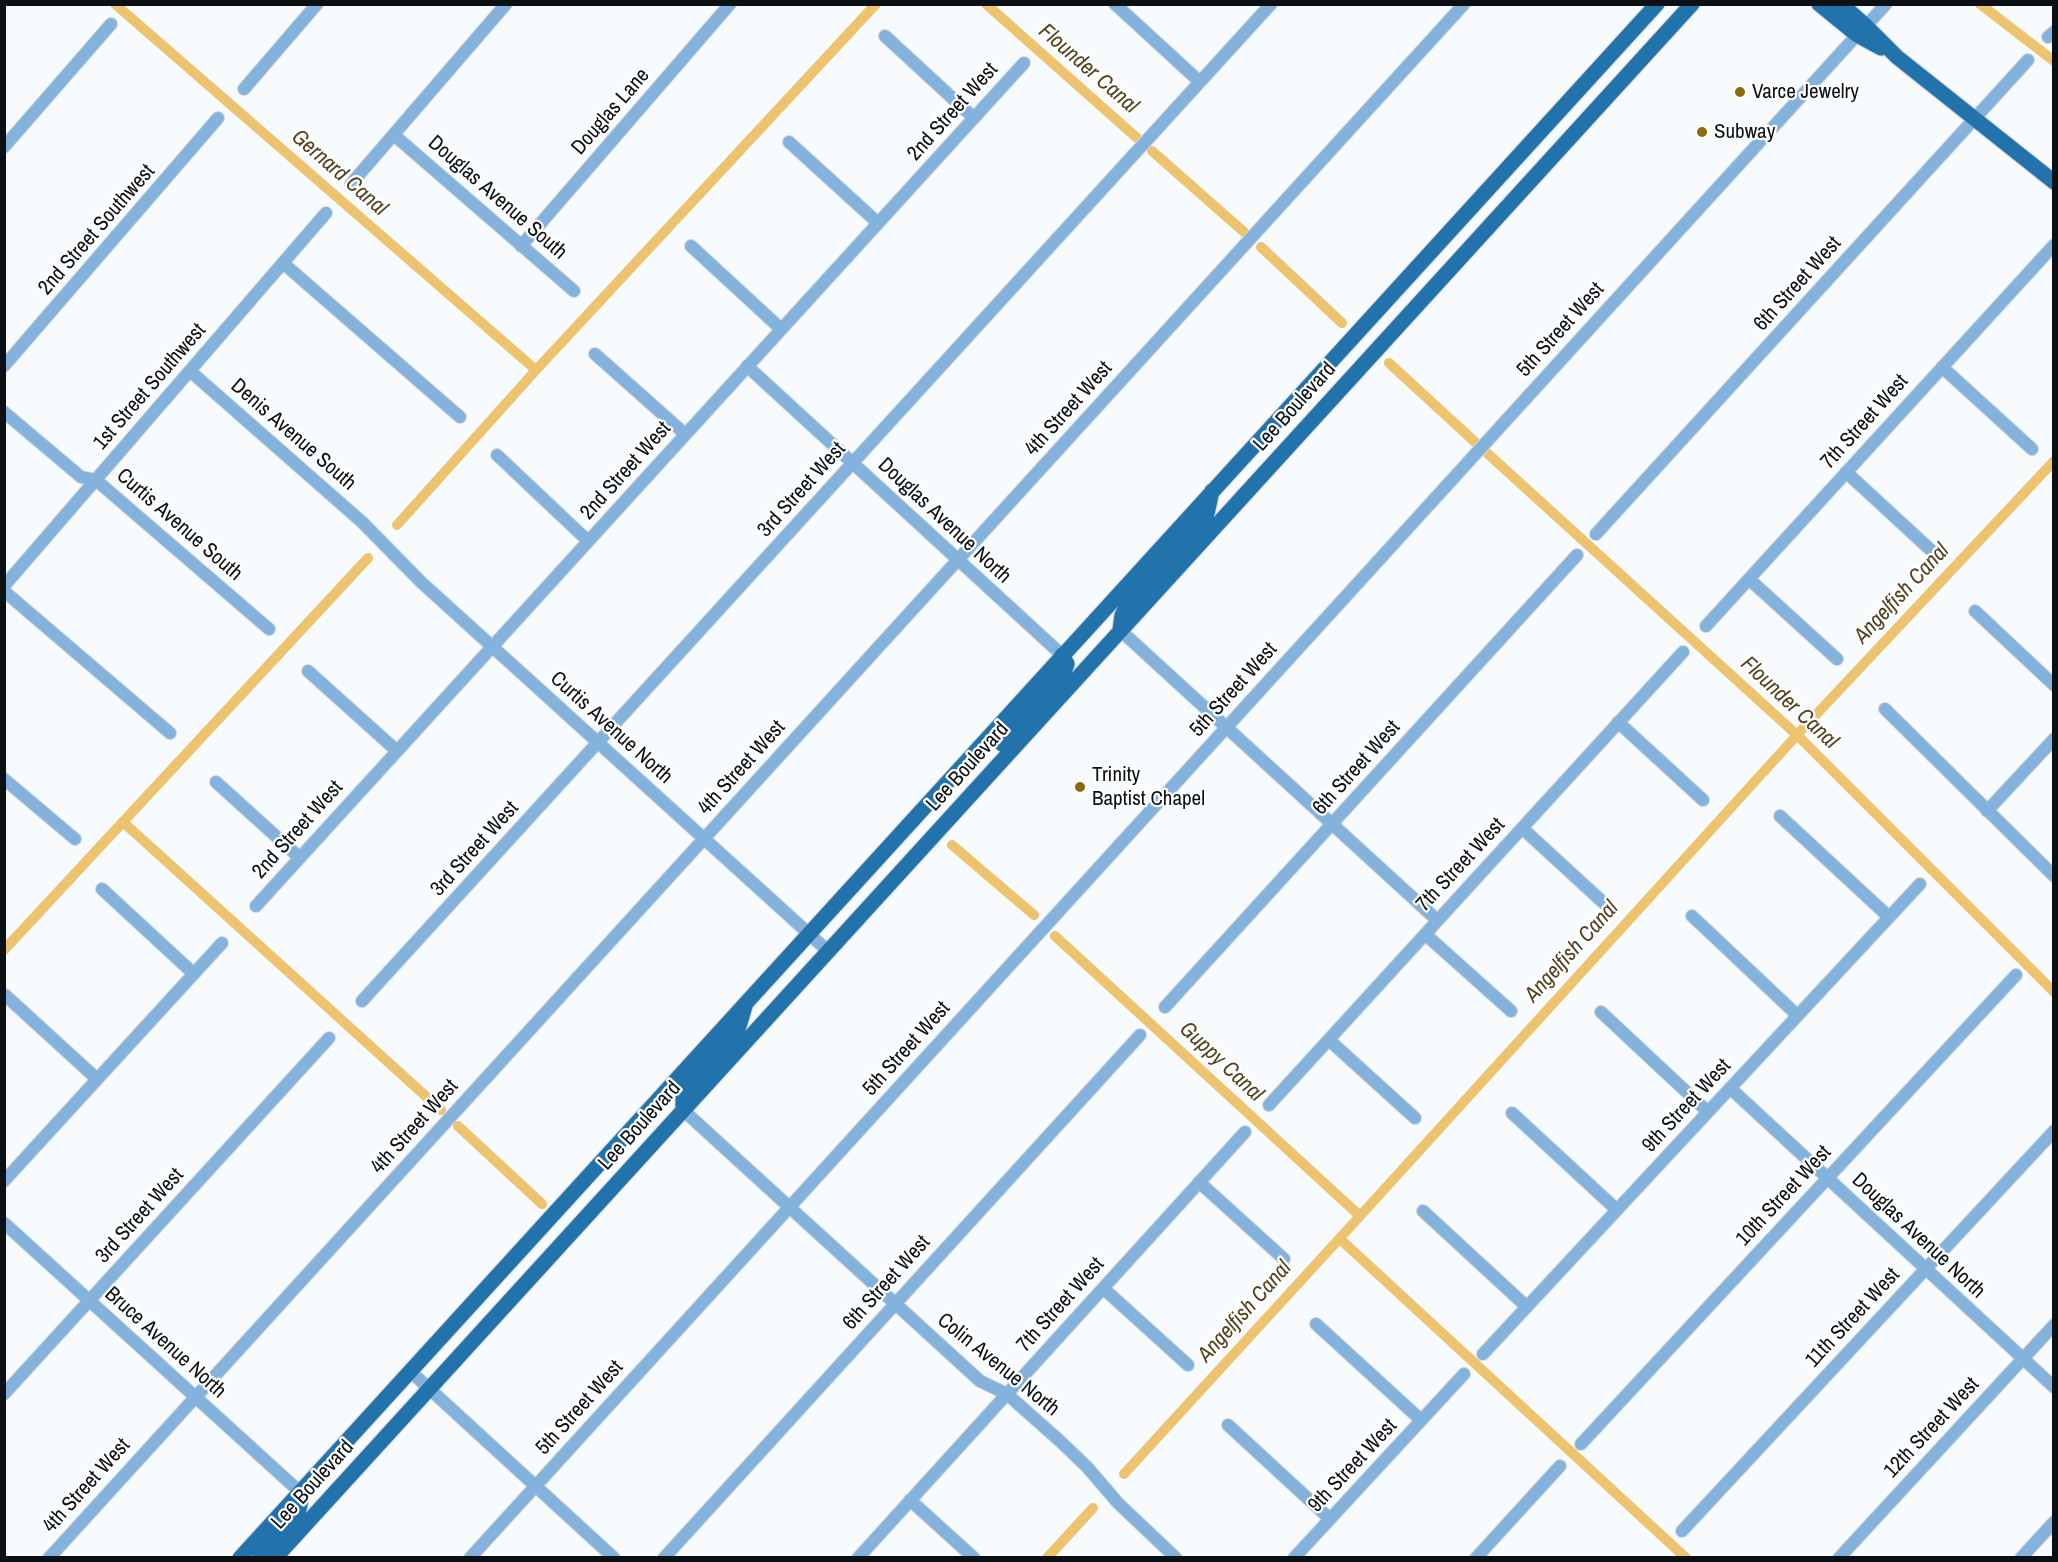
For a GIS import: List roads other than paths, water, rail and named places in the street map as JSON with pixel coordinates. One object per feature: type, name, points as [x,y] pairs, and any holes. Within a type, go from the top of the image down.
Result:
[{"type":"main road","name":"Lee Boulevard","points":[[240,1557],[1657,4]]},
{"type":"main road","name":"Lee Boulevard","points":[[275,1557],[1692,4]]},
{"type":"main road","points":[[1819,4],[1862,30],[2054,182]]},
{"type":"main road","points":[[1841,4],[1862,30]]},
{"type":"main road","points":[[1120,630],[1122,615],[1127,605],[1194,532],[1207,514],[1212,491]]},
{"type":"main road","points":[[974,792],[977,772],[1064,676],[1067,664],[1062,655]]},
{"type":"main road","points":[[683,1110],[683,1098],[688,1088],[737,1033],[746,1003]]},
{"type":"main road","points":[[260,1557],[298,1514],[300,1492]]},
{"type":"street","points":[[244,89],[317,4]]},
{"type":"street","points":[[351,184],[506,4]]},
{"type":"street","name":"Douglas Lane","points":[[521,246],[730,4]]},
{"type":"street","points":[[1115,4],[1200,82]]},
{"type":"street","name":"3rd Street West","points":[[362,1001],[1271,4]]},
{"type":"street","name":"4th Street West","points":[[49,1557],[1464,4]]},
{"type":"street","name":"5th Street West","points":[[470,1557],[1886,4]]},
{"type":"street","points":[[4,147],[111,24]]},
{"type":"street","points":[[885,36],[974,118]]},
{"type":"street","name":"6th Street West","points":[[1596,534],[2028,60]]},
{"type":"street","name":"2nd Street West","points":[[256,906],[1024,63]]},
{"type":"street","name":"2nd Street Southwest","points":[[4,366],[218,118]]},
{"type":"street","name":"Douglas Avenue South","points":[[394,135],[574,291]]},
{"type":"street","points":[[789,142],[878,223]]},
{"type":"street","name":"1st Street Southwest","points":[[4,586],[326,213]]},
{"type":"street","name":"7th Street West","points":[[1706,626],[2054,245]]},
{"type":"street","points":[[691,246],[781,329]]},
{"type":"street","points":[[283,263],[460,417]]},
{"type":"street","points":[[595,354],[685,434]]},
{"type":"street","name":"Douglas Avenue North","points":[[747,366],[1062,655]]},
{"type":"street","points":[[1942,367],[2032,449]]},
{"type":"street","name":"Denis Avenue South","points":[[190,371],[370,530]]},
{"type":"street","name":"Curtis Avenue South","points":[[4,412],[81,477],[96,480],[269,629]]},
{"type":"street","points":[[497,455],[588,541]]},
{"type":"street","points":[[1846,472],[1935,554]]},
{"type":"street","name":"Curtis Avenue North","points":[[370,530],[421,582],[828,951]]},
{"type":"street","name":"6th Street West","points":[[1165,1007],[1577,555]]},
{"type":"street","points":[[1749,579],[1837,659]]},
{"type":"street","points":[[4,591],[170,733]]},
{"type":"street","points":[[1975,611],[2054,686]]},
{"type":"street","points":[[1120,630],[1437,920]]},
{"type":"street","name":"7th Street West","points":[[1269,1105],[1683,652]]},
{"type":"street","points":[[308,671],[397,751]]},
{"type":"street","points":[[1885,709],[2054,876]]},
{"type":"street","points":[[1618,722],[1703,800]]},
{"type":"street","points":[[1987,811],[2054,739]]},
{"type":"street","points":[[4,778],[75,839]]},
{"type":"street","points":[[216,782],[300,858]]},
{"type":"street","points":[[1780,816],[1888,917]]},
{"type":"street","points":[[1522,828],[1607,906]]},
{"type":"street","name":"9th Street West","points":[[1483,1354],[1920,884]]},
{"type":"street","points":[[102,889],[194,974]]},
{"type":"street","points":[[1692,916],[1797,1015]]},
{"type":"street","points":[[1425,934],[1511,1011]]},
{"type":"street","points":[[4,1181],[222,943]]},
{"type":"street","name":"10th Street West","points":[[1581,1444],[2016,975]]},
{"type":"street","points":[[5,995],[97,1079]]},
{"type":"street","points":[[1601,1012],[1708,1112]]},
{"type":"street","name":"6th Street West","points":[[664,1557],[1140,1035]]},
{"type":"street","name":"3rd Street West","points":[[4,1394],[329,1038]]},
{"type":"street","points":[[1329,1040],[1415,1118]]},
{"type":"street","name":"Douglas Avenue North","points":[[1730,1088],[2054,1387]]},
{"type":"street","name":"Colin Avenue North","points":[[683,1110],[980,1381],[1007,1394],[1088,1467],[1118,1503],[1176,1557]]},
{"type":"street","points":[[1512,1113],[1617,1210]]},
{"type":"street","name":"11th Street West","points":[[1682,1531],[2054,1131]]},
{"type":"street","name":"7th Street West","points":[[858,1557],[1245,1132]]},
{"type":"street","points":[[1199,1182],[1284,1260]]},
{"type":"street","points":[[1422,1211],[1527,1307]]},
{"type":"street","name":"Bruce Avenue North","points":[[4,1222],[300,1492]]},
{"type":"street","points":[[1103,1288],[1188,1365]]},
{"type":"street","points":[[1316,1324],[1421,1420]]},
{"type":"street","name":"12th Street West","points":[[1839,1557],[2054,1325]]},
{"type":"street","points":[[410,1371],[614,1557]]},
{"type":"street","name":"9th Street West","points":[[1294,1557],[1464,1374]]},
{"type":"street","points":[[1228,1425],[1330,1519]]},
{"type":"street","points":[[1476,1557],[1560,1466]]},
{"type":"street","points":[[910,1500],[974,1557]]},
{"type":"street","points":[[2021,1557],[2054,1522]]},
{"type":"waterway","name":"Gernard Canal","points":[[115,4],[536,370]]},
{"type":"waterway","points":[[397,525],[536,370],[876,4]]},
{"type":"waterway","name":"Flounder Canal","points":[[986,4],[1137,138]]},
{"type":"waterway","points":[[1980,4],[2054,61]]},
{"type":"waterway","name":"Flounder Canal","points":[[1152,151],[1244,232]]},
{"type":"waterway","name":"Flounder Canal","points":[[1261,247],[1342,323]]},
{"type":"waterway","name":"Flounder Canal","points":[[1389,363],[1475,442]]},
{"type":"waterway","name":"Flounder Canal","points":[[1487,453],[1797,735],[2054,992]]},
{"type":"waterway","name":"Angelfish Canal","points":[[1124,1474],[1797,735],[2054,461]]},
{"type":"waterway","points":[[4,950],[368,558]]},
{"type":"waterway","points":[[123,822],[441,1110]]},
{"type":"waterway","name":"Guppy Canal","points":[[952,845],[1034,915]]},
{"type":"waterway","name":"Guppy Canal","points":[[1055,936],[1360,1216]]},
{"type":"waterway","points":[[458,1126],[542,1204]]},
{"type":"waterway","points":[[1340,1239],[1686,1558]]},
{"type":"waterway","name":"Angelfish Canal","points":[[1047,1558],[1093,1508]]},
{"type":"place","name":"Varce Jewelry","points":[[1740,92]]},
{"type":"place","name":"Subway","points":[[1702,132]]},
{"type":"place","name":"Trinity Baptist Chapel","points":[[1080,787]]}]
